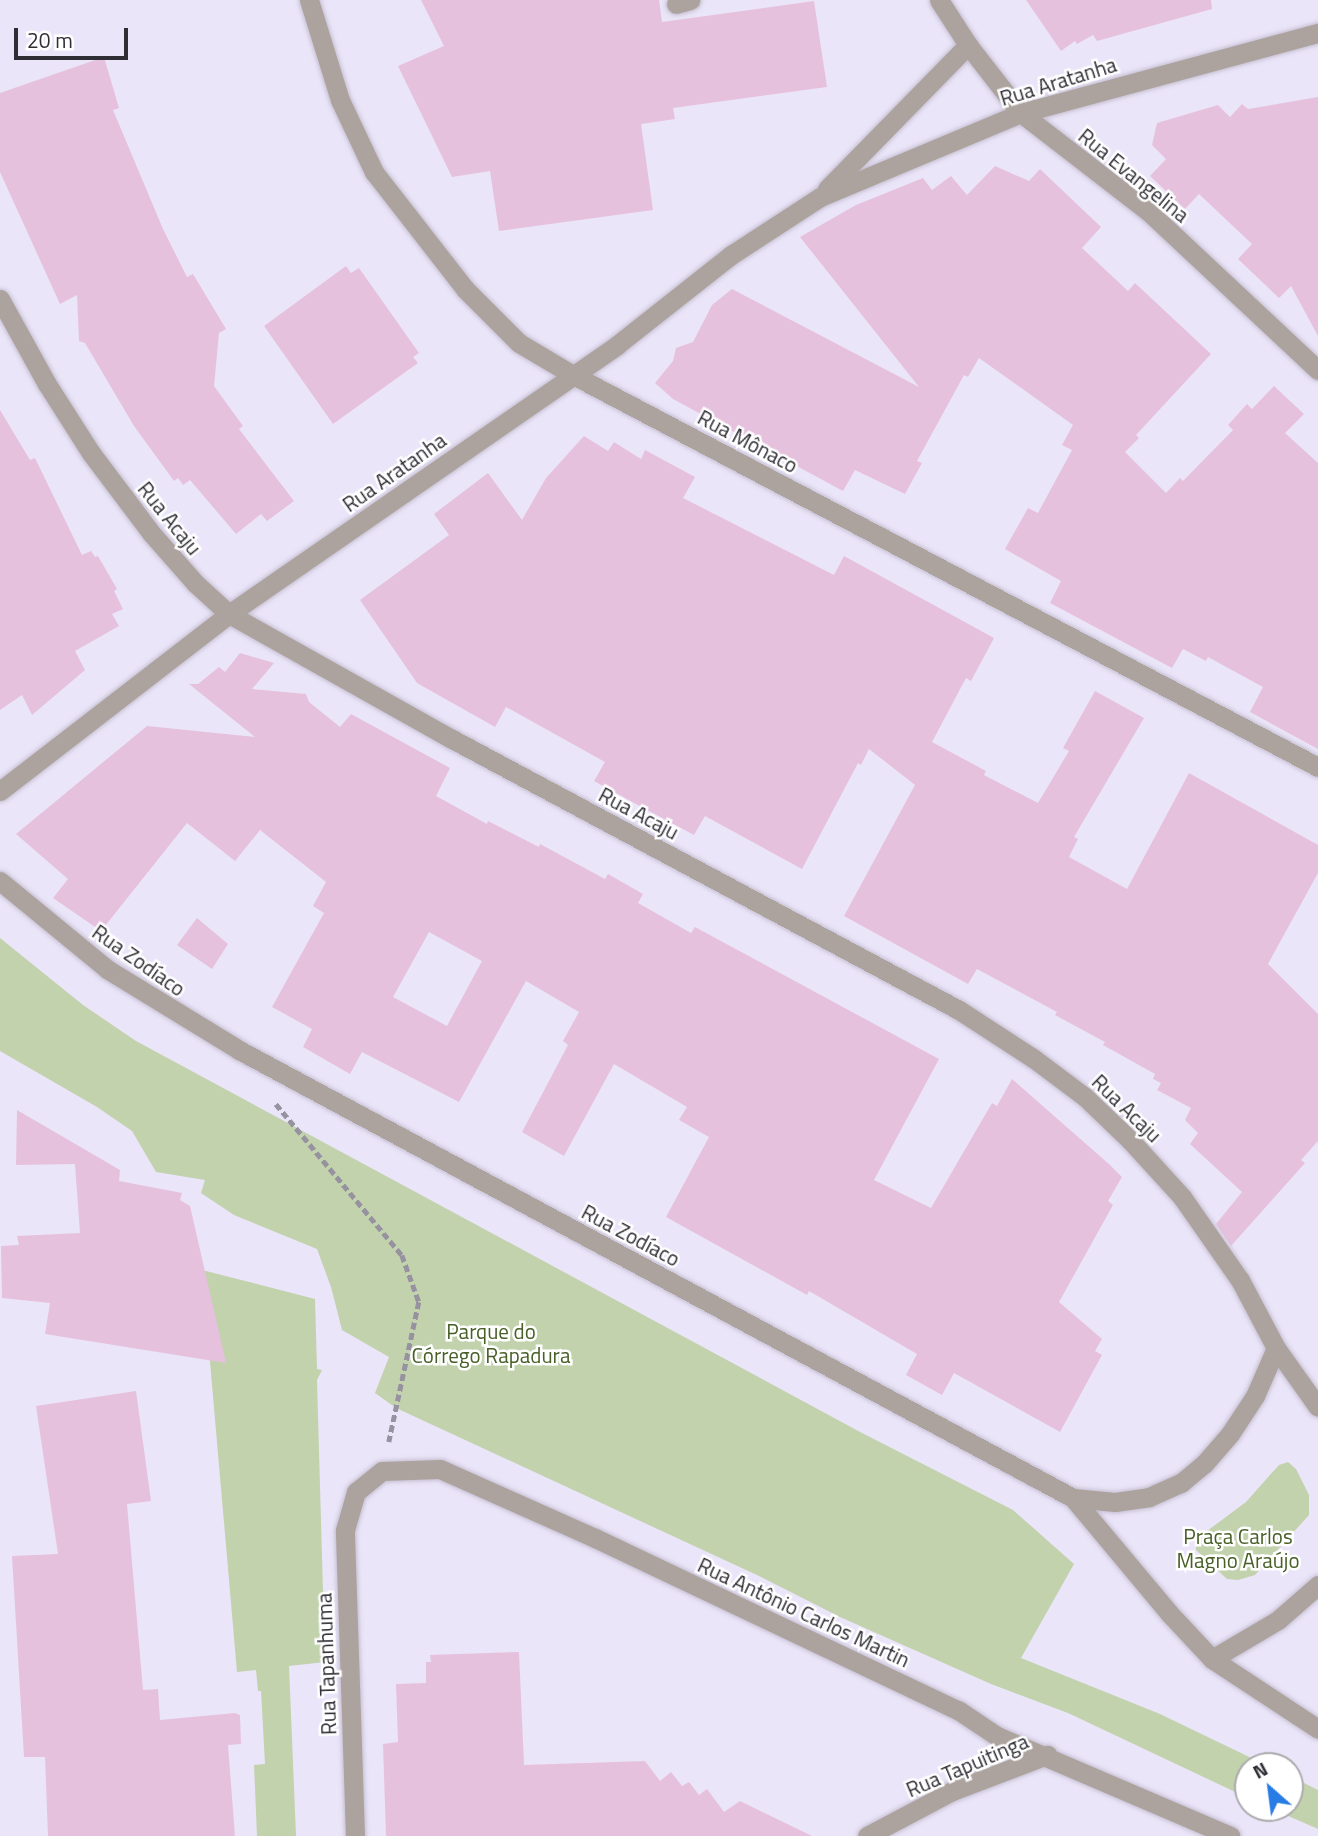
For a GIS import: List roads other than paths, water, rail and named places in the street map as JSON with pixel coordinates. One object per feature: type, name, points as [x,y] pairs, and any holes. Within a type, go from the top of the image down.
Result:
[{"type":"street","name":"Rua Mônaco","points":[[309,0],[340,100],[374,172],[465,289],[519,343],[573,375],[1318,767]]},
{"type":"street","name":"Rua Evangelina","points":[[939,0],[968,45],[1021,113],[1148,211],[1318,370]]},
{"type":"street","name":"Rua Aratanha","points":[[0,791],[229,614],[573,375],[731,255],[820,197],[1021,113],[1318,33]]},
{"type":"street","name":"Rua Aratanha","points":[[820,197],[968,45]]},
{"type":"street","name":"Rua Acaju","points":[[0,299],[47,384],[90,453],[152,534],[195,583],[229,614],[452,739],[959,1010],[1033,1058],[1084,1097],[1130,1140],[1182,1197],[1240,1280],[1276,1348],[1318,1407]]},
{"type":"street","name":"Rua Zodíaco","points":[[0,881],[107,969],[239,1050],[1073,1497],[1169,1613],[1212,1659],[1318,1729]]},
{"type":"street","points":[[1073,1497],[1115,1502],[1149,1497],[1181,1483],[1204,1464],[1230,1434],[1255,1396],[1276,1348]]},
{"type":"street","name":"Rua Antônio Carlos Martin","points":[[382,1471],[440,1469],[594,1538],[958,1710],[996,1736],[1047,1755],[1230,1836]]},
{"type":"street","name":"Rua Tapanhuma","points":[[355,1836],[345,1530],[356,1492],[382,1471]]},
{"type":"street","points":[[1212,1659],[1278,1620],[1318,1586]]},
{"type":"street","name":"Rua Tapuitinga","points":[[867,1836],[952,1791],[1047,1755]]},
{"type":"park label","name":"Parque do Córrego Rapadura","points":[[491,1343]]},
{"type":"park label","name":"Praça Carlos Magno Araújo","points":[[1238,1548]]}]
